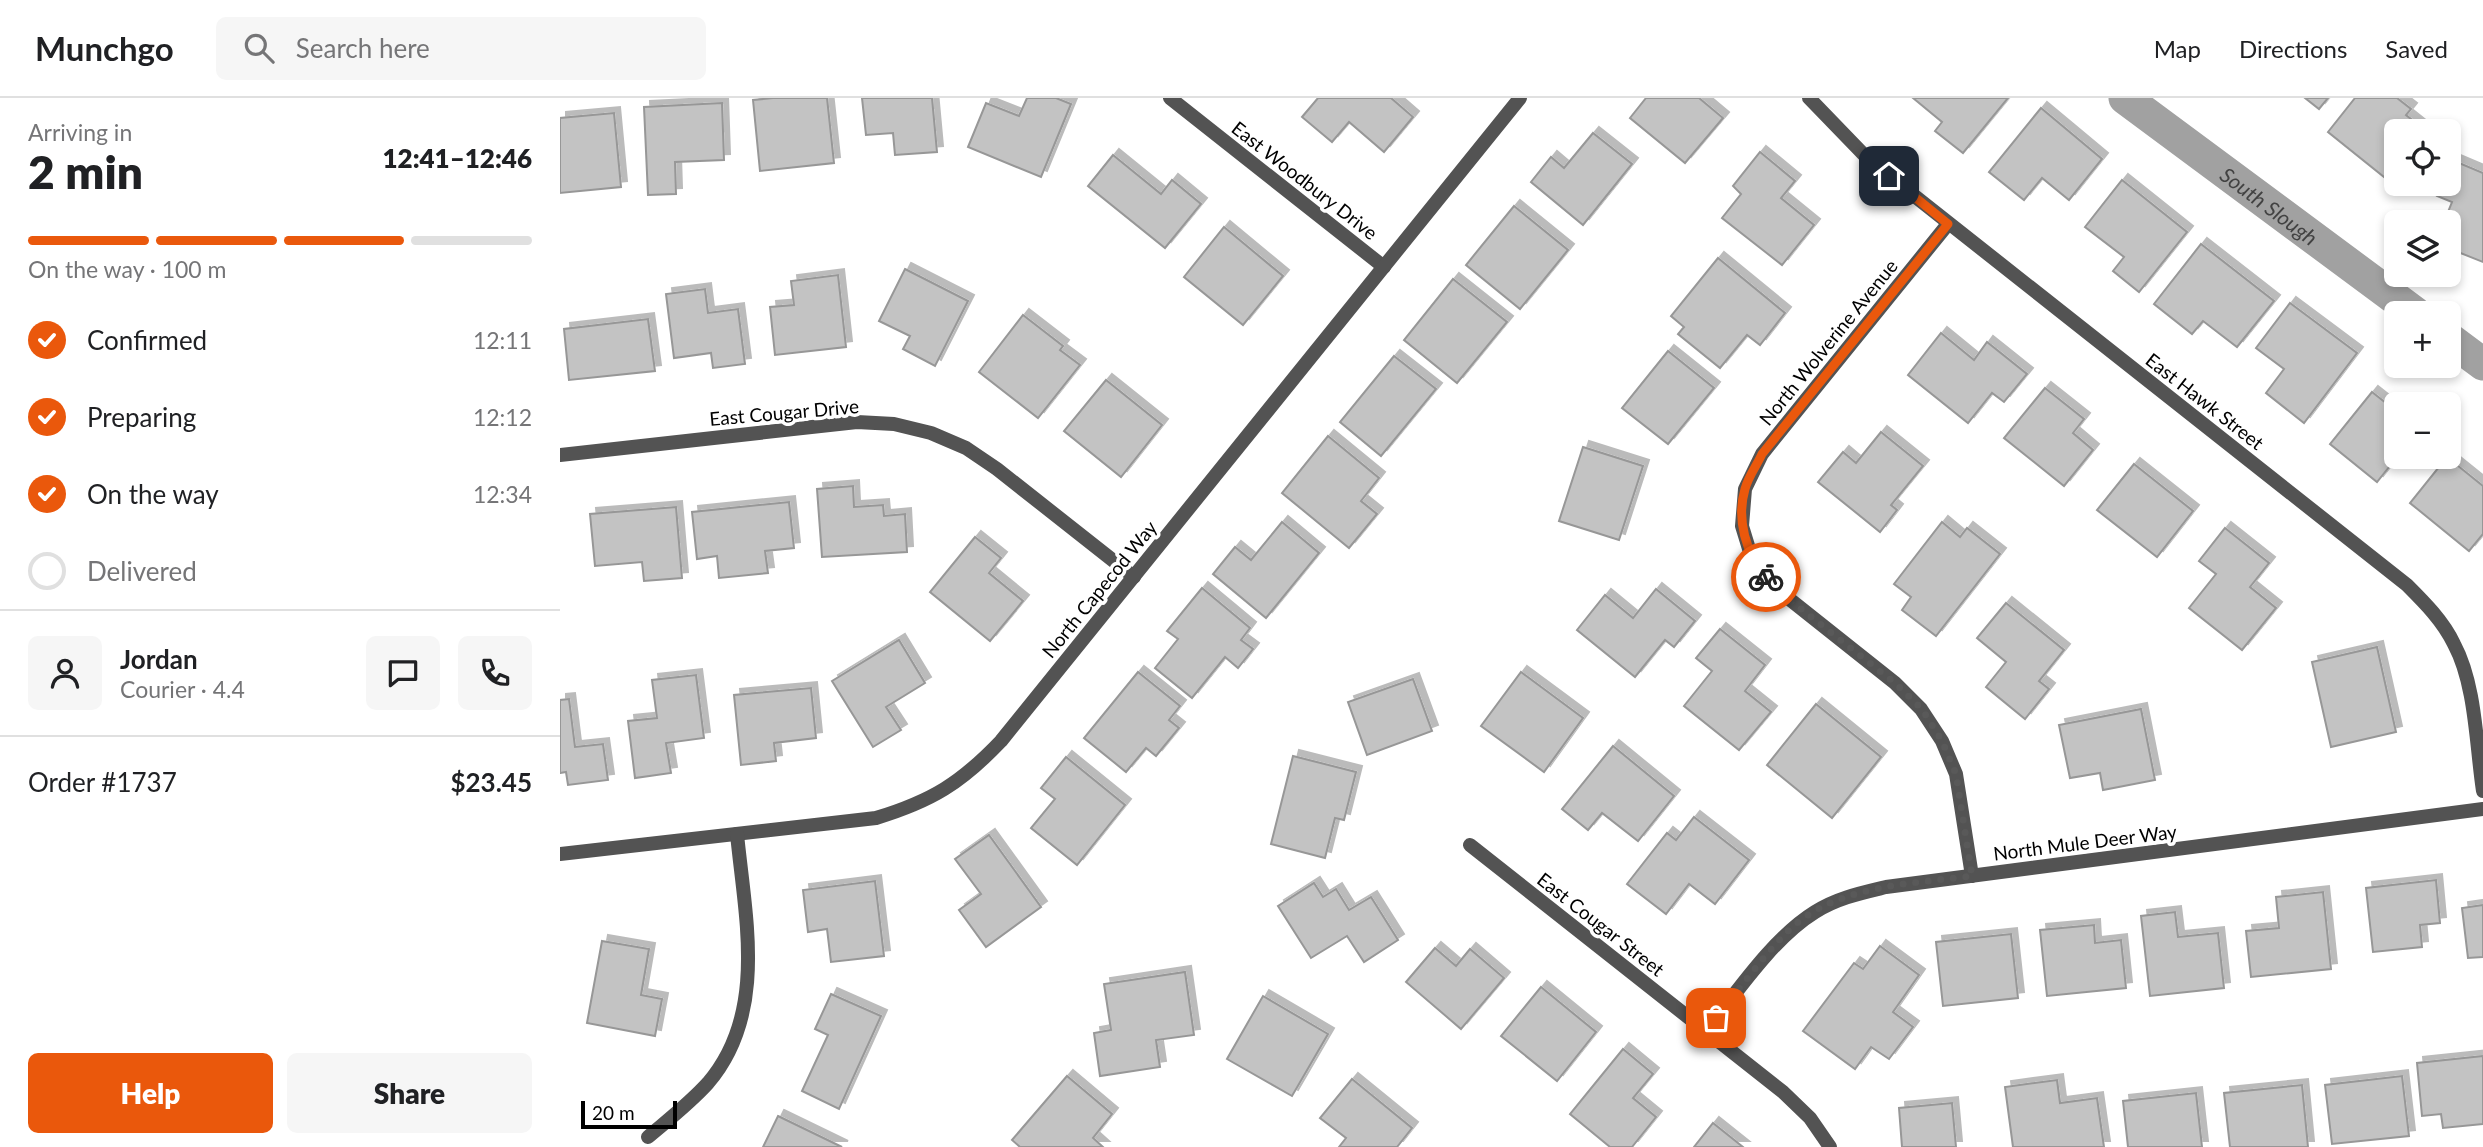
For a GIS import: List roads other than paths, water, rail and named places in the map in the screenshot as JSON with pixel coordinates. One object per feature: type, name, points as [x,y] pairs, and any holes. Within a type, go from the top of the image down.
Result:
[{"type":"street","name":"East Woodbury Drive","points":[[1170,98],[1384,267]]},
{"type":"street","name":"North Capecod Way","points":[[560,854],[876,818],[911,807],[945,790],[974,768],[1001,741],[1520,98]]},
{"type":"street","name":"East Hawk Street","points":[[1809,98],[1869,160],[2407,586],[2434,612],[2455,644],[2468,680],[2483,791]]},
{"type":"street","name":"North Wolverine Avenue","points":[[1948,224],[1762,454],[1745,489],[1742,526],[1753,562],[1777,590],[1895,683],[1922,709],[1942,741],[1956,774],[1972,876]]},
{"type":"street","name":"East Cougar Drive","points":[[560,455],[857,422],[894,424],[931,433],[966,449],[997,469],[1134,576]]},
{"type":"street","name":"North Mule Deer Way","points":[[1706,1031],[1786,933],[1816,911],[1850,895],[1886,887],[2483,809]]},
{"type":"street","points":[[648,1137],[708,1082],[728,1050],[743,1015],[749,978],[748,941],[737,834]]},
{"type":"street","name":"East Cougar Street","points":[[1470,845],[1783,1092],[1810,1118],[1830,1147]]},
{"type":"waterway","name":"South Slough","points":[[2125,98],[2399,301]]},
{"type":"waterway","name":"South Slough","points":[[2461,348],[2483,364]]}]
